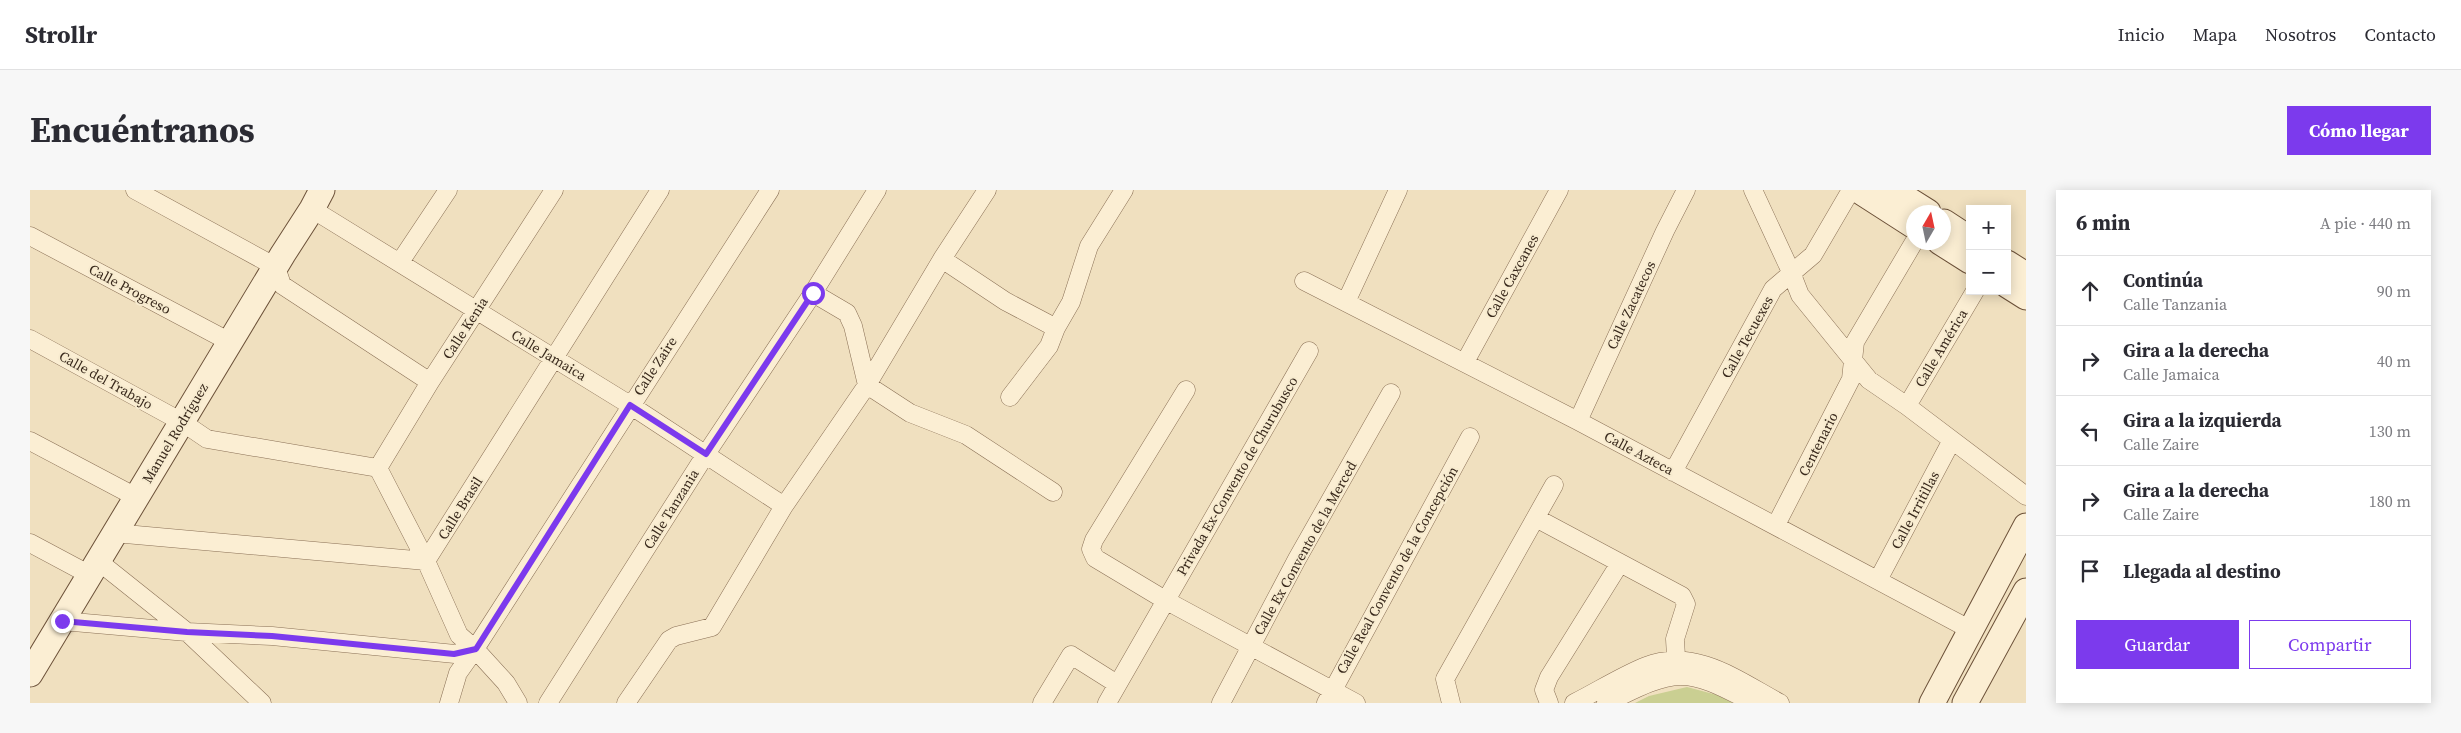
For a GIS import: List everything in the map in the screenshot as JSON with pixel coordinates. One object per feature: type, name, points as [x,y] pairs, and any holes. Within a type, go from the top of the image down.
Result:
[{"type":"street","points":[[135,190],[276,267],[282,285],[430,382]]},
{"type":"street","points":[[400,262],[448,190]]},
{"type":"street","name":"Calle Kenia","points":[[378,468],[430,382],[554,190]]},
{"type":"street","name":"Calle Brasil","points":[[426,561],[660,190]]},
{"type":"street","name":"Calle Zaire","points":[[449,703],[458,673],[476,649],[630,405],[770,190]]},
{"type":"street","name":"Calle Tanzania","points":[[548,703],[706,454],[813,293],[877,190]]},
{"type":"street","points":[[626,703],[669,640],[676,636],[712,627],[784,506],[867,385],[942,259],[987,190]]},
{"type":"street","points":[[1010,397],[1049,346],[1056,328],[1071,302],[1089,246],[1124,190]]},
{"type":"street","points":[[1346,302],[1398,190]]},
{"type":"street","name":"Calle Caxcanes","points":[[1464,362],[1559,190]]},
{"type":"street","name":"Calle Zacatecos","points":[[1578,421],[1665,231],[1686,190]]},
{"type":"street","points":[[1753,190],[1792,272],[1800,295],[1869,380],[2026,496]]},
{"type":"street","name":"Calle Tecuexes","points":[[1673,472],[1773,289],[1813,255],[1851,190]]},
{"type":"street","points":[[1858,190],[1906,221]]},
{"type":"street","points":[[1893,190],[1917,205]]},
{"type":"street","name":"Manuel Rodríguez","points":[[34,659],[62,621],[321,195]]},
{"type":"street","name":"Calle Jamaica","points":[[321,195],[400,262],[630,405],[784,506]]},
{"type":"street","points":[[1951,227],[1966,236]]},
{"type":"street","name":"Calle Progreso","points":[[30,236],[230,342]]},
{"type":"street","points":[[1951,249],[1966,258]]},
{"type":"street","name":"Centenario","points":[[1776,525],[1851,379],[1855,342],[1909,250]]},
{"type":"street","points":[[942,259],[1005,301],[1056,328]]},
{"type":"street","points":[[2011,266],[2026,275]]},
{"type":"street","name":"Calle Azteca","points":[[1304,281],[1578,421],[1971,630]]},
{"type":"street","points":[[2011,288],[2026,297]]},
{"type":"street","points":[[813,293],[847,313],[853,326],[867,385],[910,413],[966,434],[1053,492]]},
{"type":"street","name":"Calle América","points":[[1906,406],[1973,295]]},
{"type":"street","name":"Calle del Trabajo","points":[[30,339],[182,422],[207,439],[378,468]]},
{"type":"street","name":"Privada Ex-Convento de Churubusco","points":[[1107,703],[1309,351]]},
{"type":"street","points":[[1186,390],[1094,540],[1091,550],[1095,558],[1165,600],[1250,646],[1329,696],[1356,703]]},
{"type":"street","name":"Calle Ex Convento de la Merced","points":[[1220,703],[1391,394]]},
{"type":"street","name":"Calle Real Convento de la Concepción","points":[[1329,696],[1470,437]]},
{"type":"street","name":"Calle Irritillas","points":[[1878,580],[1952,440]]},
{"type":"street","points":[[30,441],[136,497]]},
{"type":"street","points":[[378,468],[426,561],[459,635],[476,649],[506,683],[518,703]]},
{"type":"street","points":[[1451,703],[1445,679],[1554,485]]},
{"type":"street","points":[[1536,518],[1682,596],[1686,604],[1674,639],[1678,668]]},
{"type":"street","points":[[1932,703],[2026,526]]},
{"type":"street","points":[[114,533],[426,561]]},
{"type":"street","points":[[30,543],[94,568],[187,632],[262,703]]},
{"type":"street","points":[[1549,703],[1544,690],[1549,677],[1620,563]]},
{"type":"street","points":[[1965,703],[2026,591]]},
{"type":"street","points":[[62,621],[187,632],[272,636],[454,654],[476,649]]},
{"type":"street","points":[[1042,703],[1072,655],[1117,684]]},
{"type":"street","points":[[1606,703],[1678,668],[1700,663],[1720,670],[1780,703]]},
{"type":"street","points":[[1574,703],[1647,666],[1678,668],[1713,682],[1753,703]]},
{"type":"green space","points":[[1687,687],[1717,695],[1733,703],[1635,703],[1649,696]]},
{"type":"route","points":[[62,621],[187,632],[272,636],[454,654],[476,649],[630,405],[706,454],[813,293]]}]
